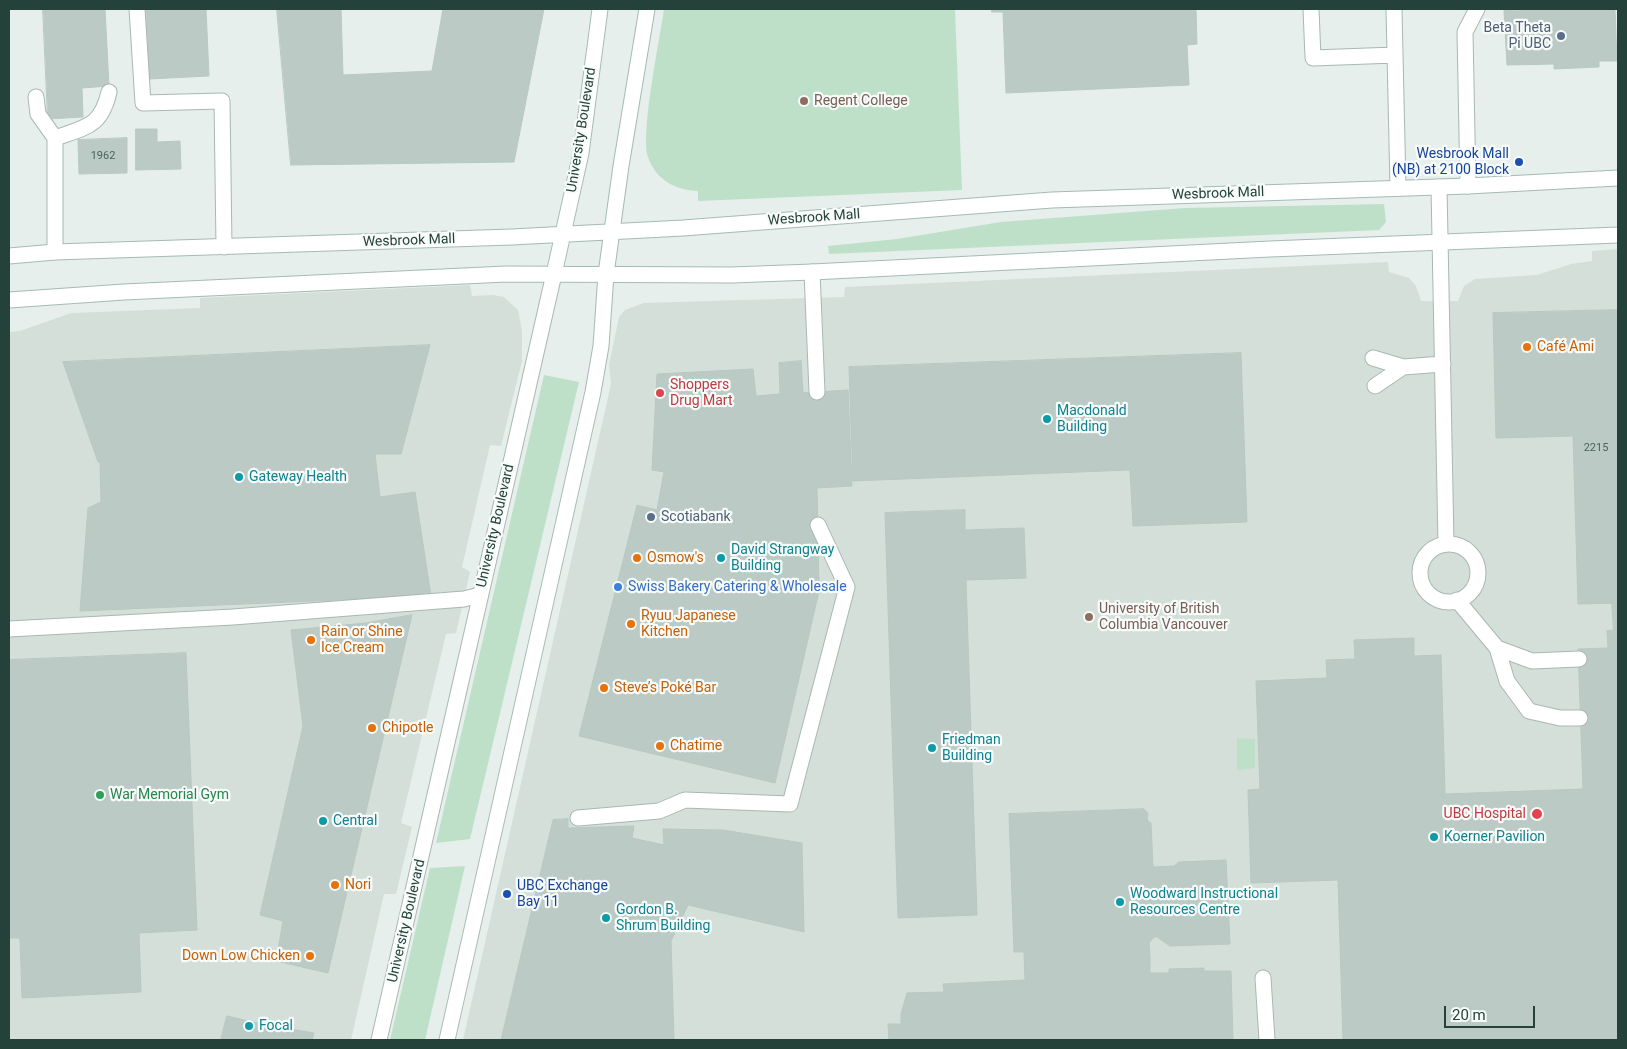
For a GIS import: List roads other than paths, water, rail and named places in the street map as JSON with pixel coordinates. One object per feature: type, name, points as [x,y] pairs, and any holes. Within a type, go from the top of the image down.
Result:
[{"type":"main road","points":[[138,9],[143,103],[222,101],[224,246]]},
{"type":"main road","name":"University Boulevard","points":[[379,1040],[581,153],[600,9]]},
{"type":"main road","points":[[447,1040],[593,392],[601,346],[606,274],[612,231],[647,9]]},
{"type":"main road","points":[[1311,9],[1313,58],[1395,55]]},
{"type":"main road","points":[[1394,9],[1398,188]]},
{"type":"main road","points":[[1468,186],[1465,32],[1477,9]]},
{"type":"main road","points":[[55,138],[92,125],[105,110],[109,92]]},
{"type":"main road","points":[[36,97],[38,114],[55,138],[56,252]]},
{"type":"main road","name":"Wesbrook Mall","points":[[9,256],[56,252],[563,234],[1052,200],[1468,186],[1618,178]]},
{"type":"main road","points":[[1439,187],[1446,544]]},
{"type":"main road","points":[[9,300],[134,291],[506,274],[732,275],[1618,235]]},
{"type":"main road","points":[[812,272],[816,392]]},
{"type":"main road","points":[[1374,358],[1403,366],[1443,364]]},
{"type":"main road","points":[[1375,386],[1403,366]]},
{"type":"main road","points":[[578,818],[659,811],[685,800],[790,804],[847,587],[818,524]]},
{"type":"main road","points":[[1446,544],[1465,550],[1476,565],[1475,584],[1470,592],[1457,600],[1444,602],[1435,599],[1428,594],[1420,577],[1424,558],[1437,547],[1446,544]]},
{"type":"main road","points":[[9,629],[234,617],[464,598],[480,595]]},
{"type":"main road","points":[[1457,600],[1497,648],[1506,681],[1529,711],[1560,718],[1580,718]]},
{"type":"main road","points":[[1497,648],[1532,661],[1578,659]]},
{"type":"main road","points":[[1263,978],[1267,1040]]},
{"type":"place","name":"Beta Theta Pi UBC","points":[[1561,36]]},
{"type":"place","name":"Regent College","points":[[804,101]]},
{"type":"place","name":"Wesbrook Mall (NB) at 2100 Block","points":[[1519,162]]},
{"type":"place","name":"Café Ami","points":[[1527,347]]},
{"type":"place","name":"Shoppers Drug Mart","points":[[660,393]]},
{"type":"place","name":"Macdonald Building","points":[[1047,419]]},
{"type":"place","name":"Gateway Health","points":[[239,477]]},
{"type":"place","name":"Scotiabank","points":[[651,517]]},
{"type":"place","name":"Osmow's","points":[[637,558]]},
{"type":"place","name":"David Strangway Building","points":[[721,558]]},
{"type":"place","name":"Swiss Bakery Catering & Wholesale","points":[[618,587]]},
{"type":"place","name":"University of British Columbia Vancouver","points":[[1089,617]]},
{"type":"place","name":"Ryuu Japanese Kitchen","points":[[631,624]]},
{"type":"place","name":"Rain or Shine Ice Cream","points":[[311,640]]},
{"type":"place","name":"Steve’s Poké Bar","points":[[604,688]]},
{"type":"place","name":"Chipotle","points":[[372,728]]},
{"type":"place","name":"Chatime","points":[[660,746]]},
{"type":"place","name":"Friedman Building","points":[[932,748]]},
{"type":"place","name":"War Memorial Gym","points":[[100,795]]},
{"type":"place","name":"UBC Hospital","points":[[1537,814]]},
{"type":"place","name":"Central","points":[[323,821]]},
{"type":"place","name":"Koerner Pavilion","points":[[1434,837]]},
{"type":"place","name":"Nori","points":[[335,885]]},
{"type":"place","name":"UBC Exchange Bay 11","points":[[507,894]]},
{"type":"place","name":"Woodward Instructional Resources Centre","points":[[1120,902]]},
{"type":"place","name":"Gordon B. Shrum Building","points":[[606,918]]},
{"type":"place","name":"Down Low Chicken","points":[[310,956]]},
{"type":"place","name":"Focal","points":[[249,1026]]}]
